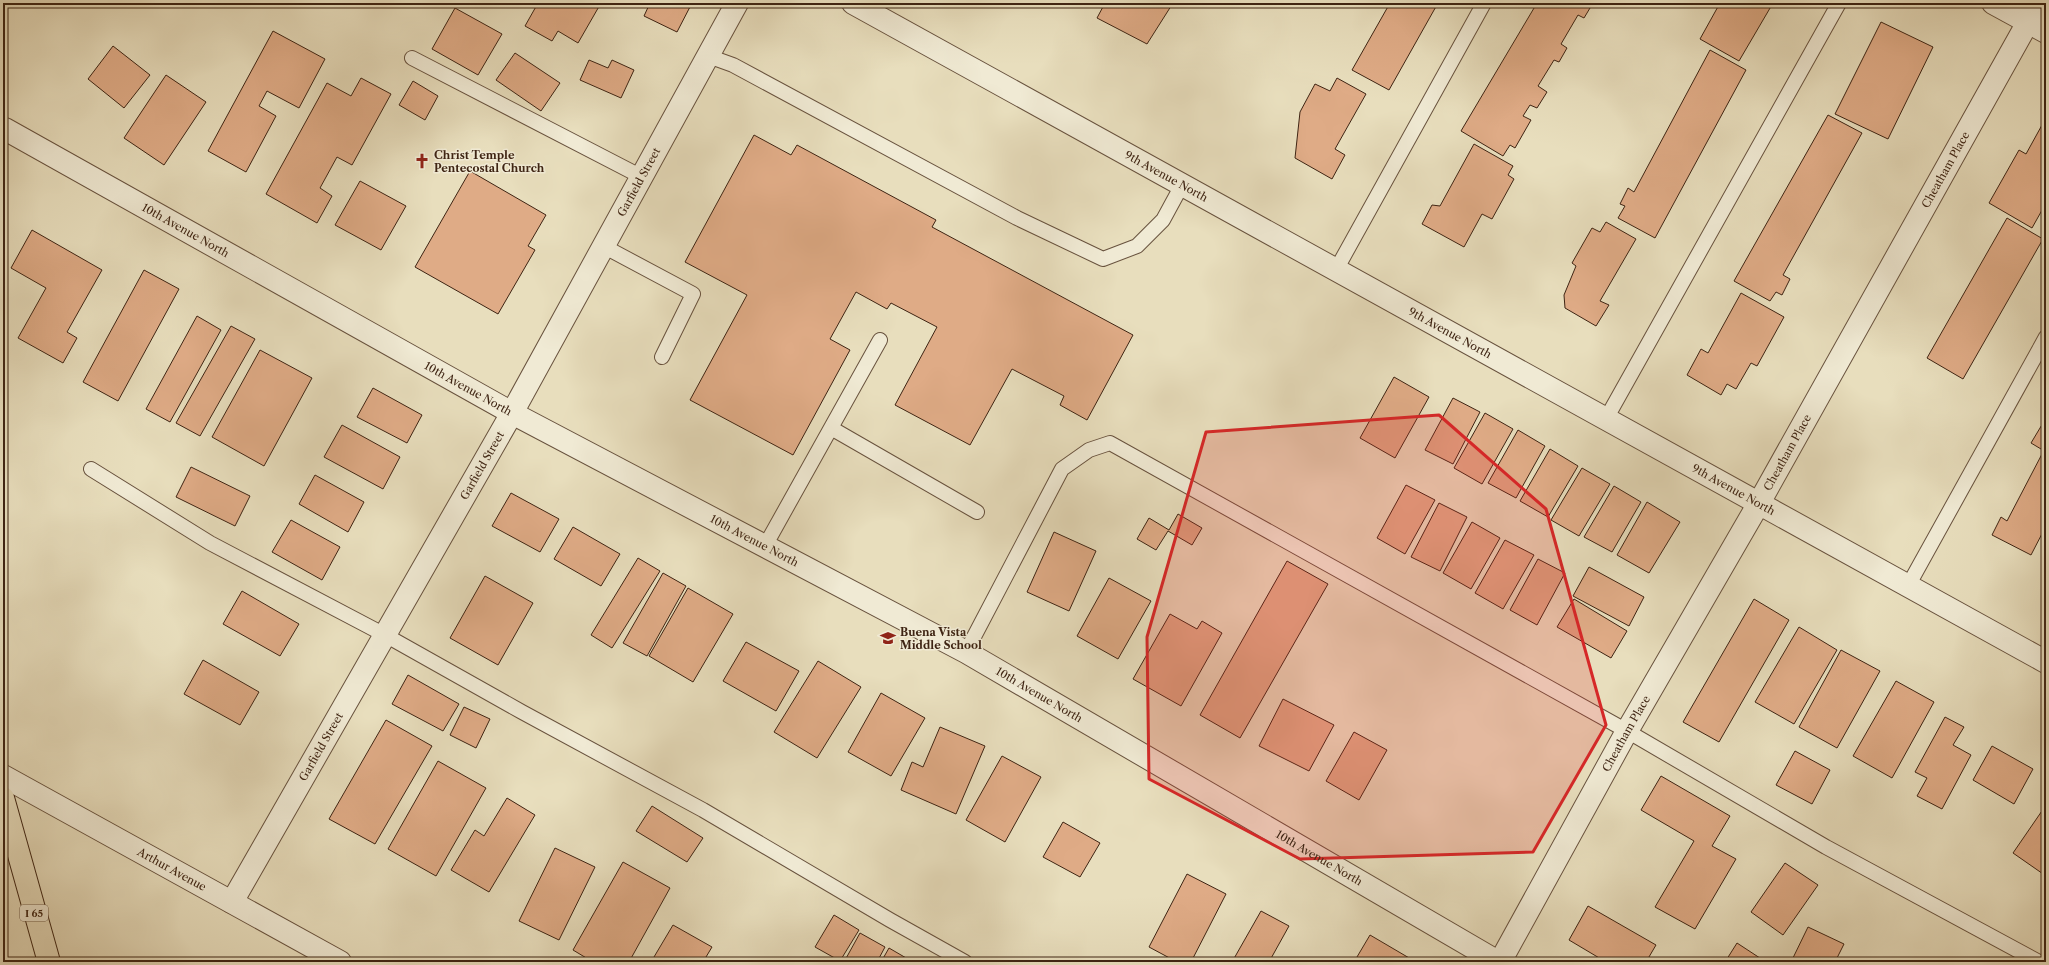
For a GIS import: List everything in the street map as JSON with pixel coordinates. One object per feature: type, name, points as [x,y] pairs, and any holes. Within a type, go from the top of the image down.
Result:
[{"type":"highway","name":"I 65","points":[[3,798],[48,962]]},
{"type":"street","name":"Garfield Street","points":[[232,902],[512,413],[737,3]]},
{"type":"street","name":"9th Avenue North","points":[[853,3],[2046,662]]},
{"type":"street","points":[[1993,3],[2037,19]]},
{"type":"street","name":"Cheatham Place","points":[[1499,962],[1627,731],[2037,19]]},
{"type":"street","name":"10th Avenue North","points":[[5,129],[512,413],[966,652],[1499,962]]},
{"type":"street","name":"Arthur Avenue","points":[[3,776],[340,962]]},
{"type":"lane","points":[[1336,270],[1484,3]]},
{"type":"lane","points":[[1606,419],[1839,3]]},
{"type":"lane","points":[[708,56],[733,65],[1017,218],[1103,259],[1137,246],[1163,220],[1182,184]]},
{"type":"lane","points":[[412,58],[642,176]]},
{"type":"lane","points":[[603,246],[693,294],[662,356]]},
{"type":"lane","points":[[1908,586],[2046,337]]},
{"type":"lane","points":[[764,546],[880,340]]},
{"type":"lane","points":[[831,428],[977,512]]},
{"type":"lane","points":[[966,652],[1062,469],[1089,450],[1110,443],[1627,731],[1826,847],[2039,962]]},
{"type":"lane","points":[[91,469],[210,543],[385,635],[522,712],[703,810],[890,920],[965,962]]},
{"type":"highlighted area","points":[[1439,415],[1546,509],[1606,725],[1533,852],[1300,859],[1149,779],[1147,637],[1206,432]]},
{"type":"building","points":[[538,3],[601,3],[578,43],[558,31],[552,41],[525,26]]},
{"type":"building","points":[[650,3],[692,3],[677,32],[644,16]]},
{"type":"building","points":[[1105,3],[1173,3],[1147,44],[1097,18]]},
{"type":"building","points":[[1390,3],[1438,3],[1389,90],[1352,70]]},
{"type":"building","points":[[1537,3],[1593,3],[1584,18],[1578,15],[1561,44],[1567,48],[1559,62],[1554,60],[1538,86],[1547,92],[1537,108],[1530,105],[1523,116],[1531,120],[1515,148],[1510,145],[1503,156],[1461,131]]},
{"type":"building","points":[[1720,3],[1773,3],[1739,61],[1700,39]]},
{"type":"building","points":[[455,8],[502,34],[478,75],[432,49]]},
{"type":"building","points":[[1881,22],[1933,47],[1888,139],[1835,114]]},
{"type":"building","points":[[273,31],[325,59],[299,108],[267,91],[259,106],[276,116],[246,172],[208,151]]},
{"type":"building","points":[[113,46],[150,75],[124,108],[88,79]]},
{"type":"building","points":[[1710,50],[1746,70],[1655,238],[1618,218],[1625,206],[1620,204],[1628,188],[1634,192]]},
{"type":"building","points":[[515,53],[560,83],[541,111],[496,80]]},
{"type":"building","points":[[589,60],[608,68],[612,60],[634,70],[621,98],[580,80]]},
{"type":"building","points":[[166,75],[206,102],[164,165],[124,138]]},
{"type":"building","points":[[361,78],[391,94],[352,165],[337,157],[320,188],[332,196],[317,223],[266,194],[327,83],[351,96]]},
{"type":"building","points":[[1337,78],[1366,94],[1335,149],[1345,155],[1332,179],[1295,158],[1300,112],[1315,84],[1330,91]]},
{"type":"building","points":[[413,81],[438,96],[425,120],[399,105]]},
{"type":"building","points":[[1828,115],[1862,133],[1783,275],[1790,279],[1782,295],[1776,292],[1770,301],[1734,281]]},
{"type":"building","points":[[2042,125],[2046,127],[2046,203],[2032,228],[1989,203],[2019,150],[2026,154]]},
{"type":"building","points":[[754,135],[791,155],[797,145],[936,220],[932,227],[1133,335],[1087,420],[1060,405],[1064,396],[1012,369],[970,445],[895,405],[937,327],[891,303],[887,309],[856,292],[830,339],[850,350],[793,455],[690,400],[747,295],[685,262]]},
{"type":"building","points":[[1474,144],[1513,166],[1508,175],[1514,179],[1492,219],[1482,214],[1464,247],[1422,224],[1432,205],[1440,206]]},
{"type":"building","points":[[470,171],[546,215],[528,246],[535,250],[498,314],[415,267]]},
{"type":"building","points":[[360,181],[406,206],[381,250],[335,225]]},
{"type":"building","points":[[2007,218],[2043,239],[1963,379],[1927,358]]},
{"type":"building","points":[[1606,222],[1636,239],[1600,301],[1609,305],[1596,326],[1565,308],[1564,295],[1576,266],[1572,263],[1592,228],[1600,232]]},
{"type":"building","points":[[32,230],[102,270],[67,332],[77,338],[63,363],[18,338],[46,288],[11,268]]},
{"type":"building","points":[[144,270],[179,289],[118,401],[83,382]]},
{"type":"building","points":[[1741,293],[1784,317],[1757,366],[1751,363],[1736,389],[1727,384],[1721,395],[1687,375],[1701,349],[1708,353]]},
{"type":"building","points":[[197,316],[221,330],[170,422],[146,409]]},
{"type":"building","points":[[231,326],[255,339],[200,436],[176,423]]},
{"type":"building","points":[[260,350],[312,378],[264,466],[212,437]]},
{"type":"building","points":[[1394,377],[1429,397],[1395,458],[1360,438]]},
{"type":"building","points":[[373,388],[422,415],[407,443],[357,417]]},
{"type":"building","points":[[1453,398],[1480,412],[1453,464],[1425,450]]},
{"type":"building","points":[[1485,413],[1513,429],[1482,484],[1454,468]]},
{"type":"building","points":[[2046,418],[2046,452],[2031,443]]},
{"type":"building","points":[[342,425],[400,457],[383,489],[324,457]]},
{"type":"building","points":[[1518,430],[1545,446],[1516,498],[1488,483]]},
{"type":"building","points":[[1550,449],[1578,466],[1548,517],[1520,501]]},
{"type":"building","points":[[2042,454],[2046,457],[2046,526],[2031,555],[1992,535],[2001,517],[2007,521]]},
{"type":"building","points":[[191,467],[250,496],[235,526],[176,497]]},
{"type":"building","points":[[1582,468],[1610,484],[1579,536],[1551,520]]},
{"type":"building","points":[[315,475],[364,502],[348,532],[299,504]]},
{"type":"building","points":[[1406,485],[1435,500],[1405,554],[1377,538]]},
{"type":"building","points":[[1614,486],[1641,502],[1612,552],[1584,537]]},
{"type":"building","points":[[511,493],[559,519],[540,552],[492,526]]},
{"type":"building","points":[[1647,502],[1680,522],[1649,573],[1617,555]]},
{"type":"building","points":[[1439,503],[1467,517],[1440,571],[1411,557]]},
{"type":"building","points":[[1178,514],[1202,528],[1192,545],[1168,531],[1156,550],[1137,539],[1149,518],[1169,530]]},
{"type":"building","points":[[291,520],[340,547],[322,580],[272,552]]},
{"type":"building","points":[[1472,522],[1500,538],[1471,589],[1443,573]]},
{"type":"building","points":[[573,527],[620,554],[601,586],[554,559]]},
{"type":"building","points":[[1054,532],[1096,551],[1069,611],[1027,592]]},
{"type":"building","points":[[1505,540],[1534,555],[1503,609],[1475,593]]},
{"type":"building","points":[[638,558],[660,571],[612,648],[591,635]]},
{"type":"building","points":[[1538,559],[1565,573],[1537,625],[1510,610]]},
{"type":"building","points":[[1287,561],[1328,584],[1240,738],[1200,715]]},
{"type":"building","points":[[1589,567],[1644,597],[1629,626],[1573,596]]},
{"type":"building","points":[[663,573],[686,586],[647,656],[623,643]]},
{"type":"building","points":[[485,576],[533,603],[498,665],[450,638]]},
{"type":"building","points":[[1109,578],[1151,601],[1118,659],[1077,636]]},
{"type":"building","points":[[688,588],[733,614],[693,682],[649,656]]},
{"type":"building","points":[[242,591],[299,624],[280,656],[223,624]]},
{"type":"building","points":[[1574,599],[1627,631],[1611,658],[1557,627]]},
{"type":"building","points":[[1754,599],[1789,620],[1719,742],[1683,722]]},
{"type":"building","points":[[1170,614],[1197,629],[1202,621],[1222,633],[1181,706],[1133,679]]},
{"type":"building","points":[[1799,627],[1837,650],[1794,724],[1755,702]]},
{"type":"building","points":[[746,642],[799,671],[776,711],[723,681]]},
{"type":"building","points":[[1841,650],[1880,671],[1837,748],[1799,727]]},
{"type":"building","points":[[203,660],[259,692],[240,725],[184,694]]},
{"type":"building","points":[[818,661],[861,687],[817,758],[774,732]]},
{"type":"building","points":[[408,675],[459,704],[443,731],[392,704]]},
{"type":"building","points":[[1896,681],[1934,702],[1892,778],[1853,756]]},
{"type":"building","points":[[881,693],[925,718],[891,776],[848,752]]},
{"type":"building","points":[[1283,699],[1334,725],[1309,771],[1259,746]]},
{"type":"building","points":[[464,707],[490,719],[476,748],[450,735]]},
{"type":"building","points":[[1945,717],[1964,727],[1953,745],[1971,755],[1942,809],[1917,796],[1927,778],[1915,772]]},
{"type":"building","points":[[386,720],[432,746],[375,844],[329,819]]},
{"type":"building","points":[[940,727],[985,746],[956,814],[901,790],[912,762],[923,767]]},
{"type":"building","points":[[1354,732],[1387,750],[1359,800],[1326,781]]},
{"type":"building","points":[[1992,746],[2033,769],[2014,804],[1973,780]]},
{"type":"building","points":[[1795,751],[1830,770],[1812,804],[1776,785]]},
{"type":"building","points":[[1002,756],[1041,777],[1005,842],[966,820]]},
{"type":"building","points":[[438,761],[486,788],[436,876],[388,849]]},
{"type":"building","points":[[1661,776],[1730,816],[1712,846],[1736,859],[1695,929],[1655,907],[1694,841],[1641,810]]},
{"type":"building","points":[[507,798],[535,815],[489,892],[451,870],[475,830],[484,836]]},
{"type":"building","points":[[2046,805],[2046,876],[2013,853]]},
{"type":"building","points":[[652,806],[703,838],[687,862],[636,831]]},
{"type":"building","points":[[1063,822],[1100,843],[1080,877],[1043,857]]},
{"type":"building","points":[[555,848],[595,867],[559,940],[519,921]]},
{"type":"building","points":[[623,862],[670,888],[629,962],[593,962],[573,950]]},
{"type":"building","points":[[1785,863],[1818,885],[1783,935],[1751,912]]},
{"type":"building","points":[[1187,874],[1226,894],[1191,962],[1177,962],[1149,947]]},
{"type":"building","points":[[1588,906],[1656,945],[1646,962],[1606,962],[1569,940]]},
{"type":"building","points":[[1261,911],[1289,926],[1269,962],[1232,962]]},
{"type":"building","points":[[834,915],[859,930],[840,961],[815,947]]},
{"type":"building","points":[[673,925],[712,947],[703,962],[651,962]]},
{"type":"building","points":[[1808,927],[1844,944],[1835,962],[1791,962]]},
{"type":"building","points":[[860,933],[885,947],[877,962],[844,962]]},
{"type":"building","points":[[1370,935],[1416,962],[1354,962]]},
{"type":"building","points":[[1737,943],[1766,962],[1725,962]]},
{"type":"building","points":[[889,948],[913,962],[881,962]]},
{"type":"place","name":"Christ Temple Pentecostal Church","points":[[422,161]]},
{"type":"place","name":"Buena Vista Middle School","points":[[888,638]]}]
